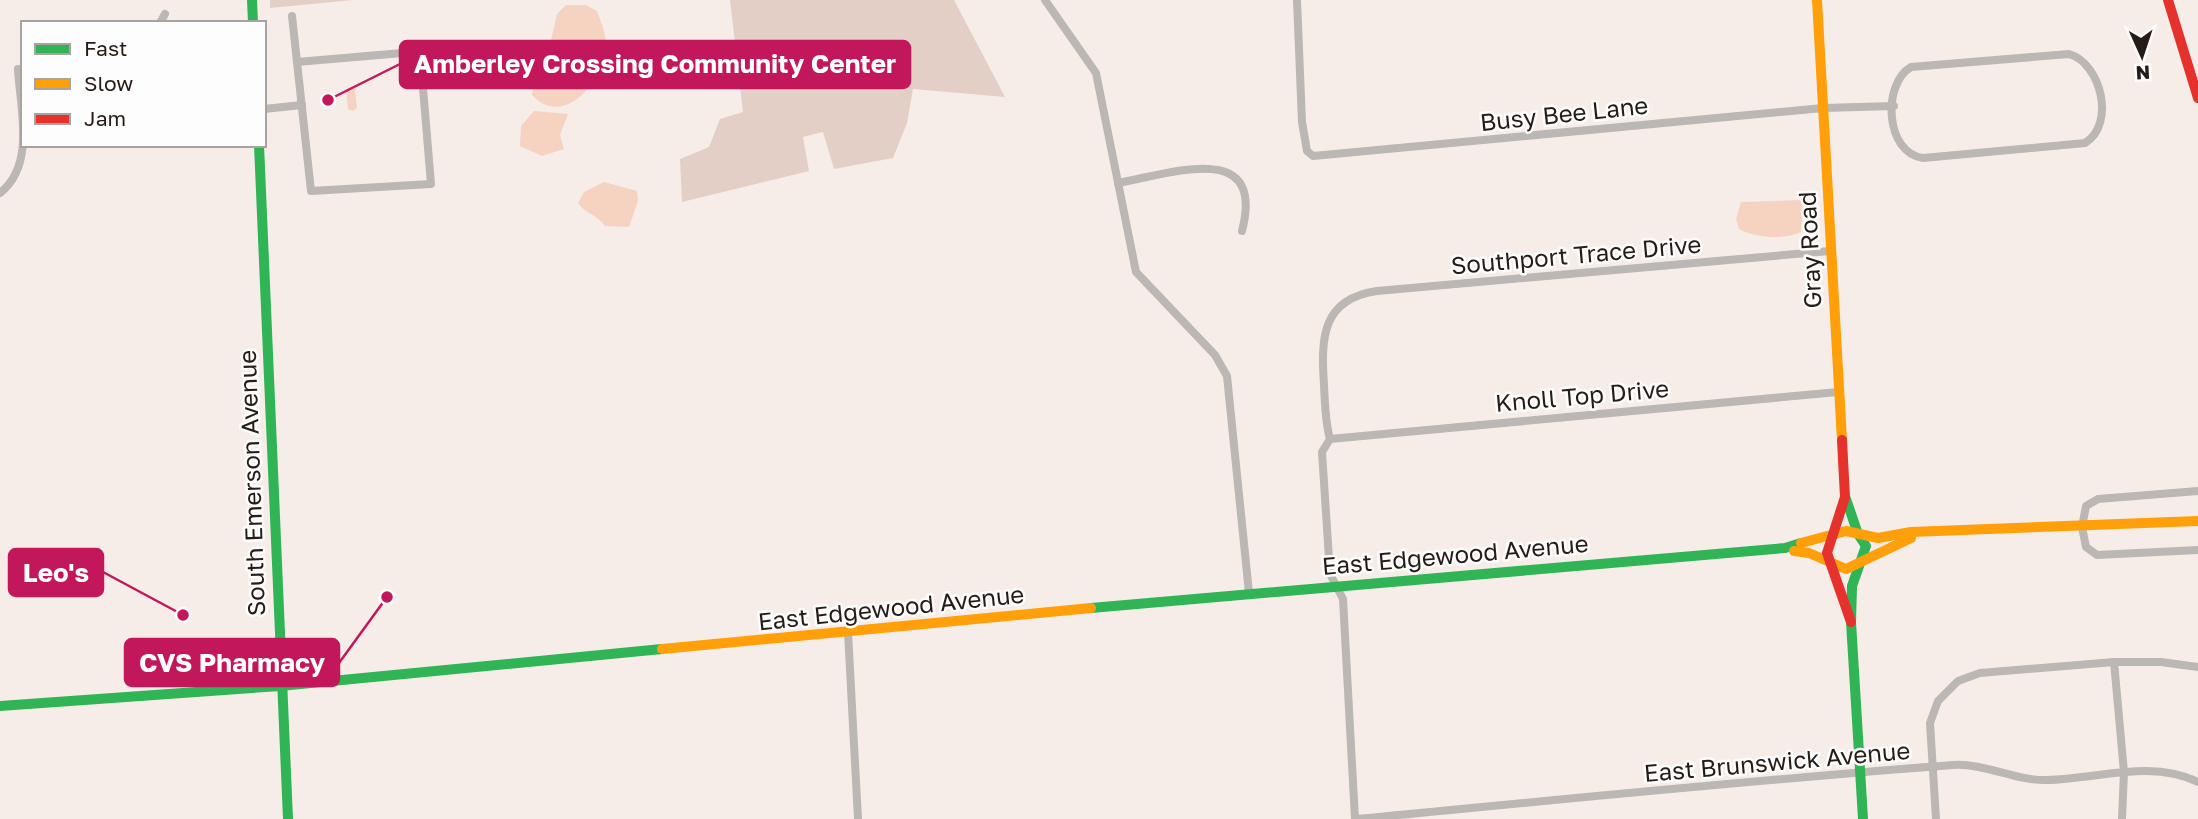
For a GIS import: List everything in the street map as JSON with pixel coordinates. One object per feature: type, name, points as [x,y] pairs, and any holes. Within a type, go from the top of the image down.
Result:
[{"type":"main road","points":[[252,0],[253,21]]},
{"type":"main road","name":"Gray Road","points":[[1817,0],[1844,497],[1858,534]]},
{"type":"main road","points":[[2168,0],[2198,98]]},
{"type":"main road","name":"South Emerson Avenue","points":[[259,147],[280,686],[288,819]]},
{"type":"main road","name":"Gray Road","points":[[1834,535],[1844,497]]},
{"type":"main road","points":[[1851,622],[1827,546],[1834,535],[1846,531],[1878,538],[1920,533],[2198,521]]},
{"type":"main road","points":[[1833,565],[1846,570],[1862,564],[1885,548],[1920,533]]},
{"type":"main road","points":[[1858,534],[1866,546],[1862,564],[1852,586],[1851,622],[1863,819]]},
{"type":"main road","name":"East Edgewood Avenue","points":[[0,706],[280,686],[1249,593],[1785,548],[1834,535]]},
{"type":"main road","name":"East Edgewood Avenue","points":[[1785,548],[1815,553],[1833,565]]},
{"type":"street","points":[[1045,0],[1096,73],[1136,272],[1215,355],[1227,376],[1249,593]]},
{"type":"street","name":"Busy Bee Lane","points":[[1297,0],[1302,122],[1310,155],[1823,108],[1894,106]]},
{"type":"street","points":[[292,16],[311,191],[431,184],[420,52]]},
{"type":"street","points":[[298,62],[449,49]]},
{"type":"street","points":[[2061,53],[2077,56],[2086,63],[2103,111],[2103,122],[2097,133],[2085,143],[1927,158],[1912,155],[1900,145],[1895,134],[1894,106],[1895,84],[1911,67],[2061,53]]},
{"type":"street","points":[[18,69],[21,113]]},
{"type":"street","points":[[266,109],[302,105]]},
{"type":"street","points":[[0,193],[10,184],[20,167],[21,147]]},
{"type":"street","points":[[1118,183],[1206,167],[1225,170],[1242,185],[1248,209],[1242,231]]},
{"type":"street","name":"Southport Trace Drive","points":[[1329,439],[1322,352],[1324,334],[1332,316],[1351,298],[1377,291],[1830,251]]},
{"type":"street","name":"Knoll Top Drive","points":[[1329,439],[1838,392]]},
{"type":"street","points":[[1329,439],[1322,452],[1330,574],[1343,599],[1356,819]]},
{"type":"street","points":[[2198,491],[2095,500],[2086,506],[2082,527],[2086,547],[2097,555],[2198,550]]},
{"type":"street","points":[[848,632],[858,819]]},
{"type":"street","points":[[1936,819],[1930,731],[1932,715],[1943,694],[1958,681],[1980,673],[2114,662],[2161,662],[2198,667]]},
{"type":"street","points":[[2114,662],[2124,772],[2122,819]]},
{"type":"street","name":"East Brunswick Avenue","points":[[1356,819],[1860,771],[1970,766],[2048,780],[2124,772],[2171,773],[2198,782]]},
{"type":"shaded area","points":[[270,0],[353,0],[270,8]]},
{"type":"shaded area","points":[[730,0],[954,0],[1005,97],[913,89],[907,123],[893,158],[834,169],[823,132],[803,137],[809,171],[682,202],[680,159],[709,147],[720,119],[743,112]]},
{"type":"shaded area","points":[[566,5],[586,5],[597,11],[605,34],[606,48],[603,61],[589,87],[580,97],[556,107],[544,104],[532,95],[538,61],[549,49],[557,14]]},
{"type":"shaded area","points":[[349,87],[355,89],[357,108],[353,111],[348,109],[346,90]]},
{"type":"shaded area","points":[[534,111],[568,114],[560,135],[564,149],[542,156],[520,146],[521,126]]},
{"type":"shaded area","points":[[604,182],[637,191],[638,201],[629,227],[605,226],[578,203],[584,192]]},
{"type":"shaded area","points":[[1803,200],[1801,232],[1770,237],[1739,229],[1736,219],[1741,202]]},
{"type":"traffic: fast","points":[[252,0],[253,21]]},
{"type":"traffic: fast","points":[[259,147],[288,819]]},
{"type":"traffic: fast","points":[[1846,499],[1858,534],[1866,546],[1852,586],[1851,622],[1863,819]]},
{"type":"traffic: fast","points":[[1091,608],[1785,548],[1801,543]]},
{"type":"traffic: fast","points":[[0,706],[280,686],[662,649]]},
{"type":"traffic: slow","points":[[1817,0],[1842,440]]},
{"type":"traffic: slow","points":[[1801,543],[1846,531],[1878,538],[1911,532],[2198,521]]},
{"type":"traffic: slow","points":[[1794,551],[1809,553],[1846,569],[1911,538]]},
{"type":"traffic: slow","points":[[662,649],[1091,608]]},
{"type":"traffic: jam","points":[[2168,0],[2198,98]]},
{"type":"traffic: jam","points":[[1842,440],[1845,497],[1827,553],[1851,622]]},
{"type":"place","name":"Amberley Crossing Community Center","points":[[328,100]]},
{"type":"place","name":"CVS Pharmacy","points":[[387,597]]},
{"type":"place","name":"Leo's","points":[[183,615]]}]
